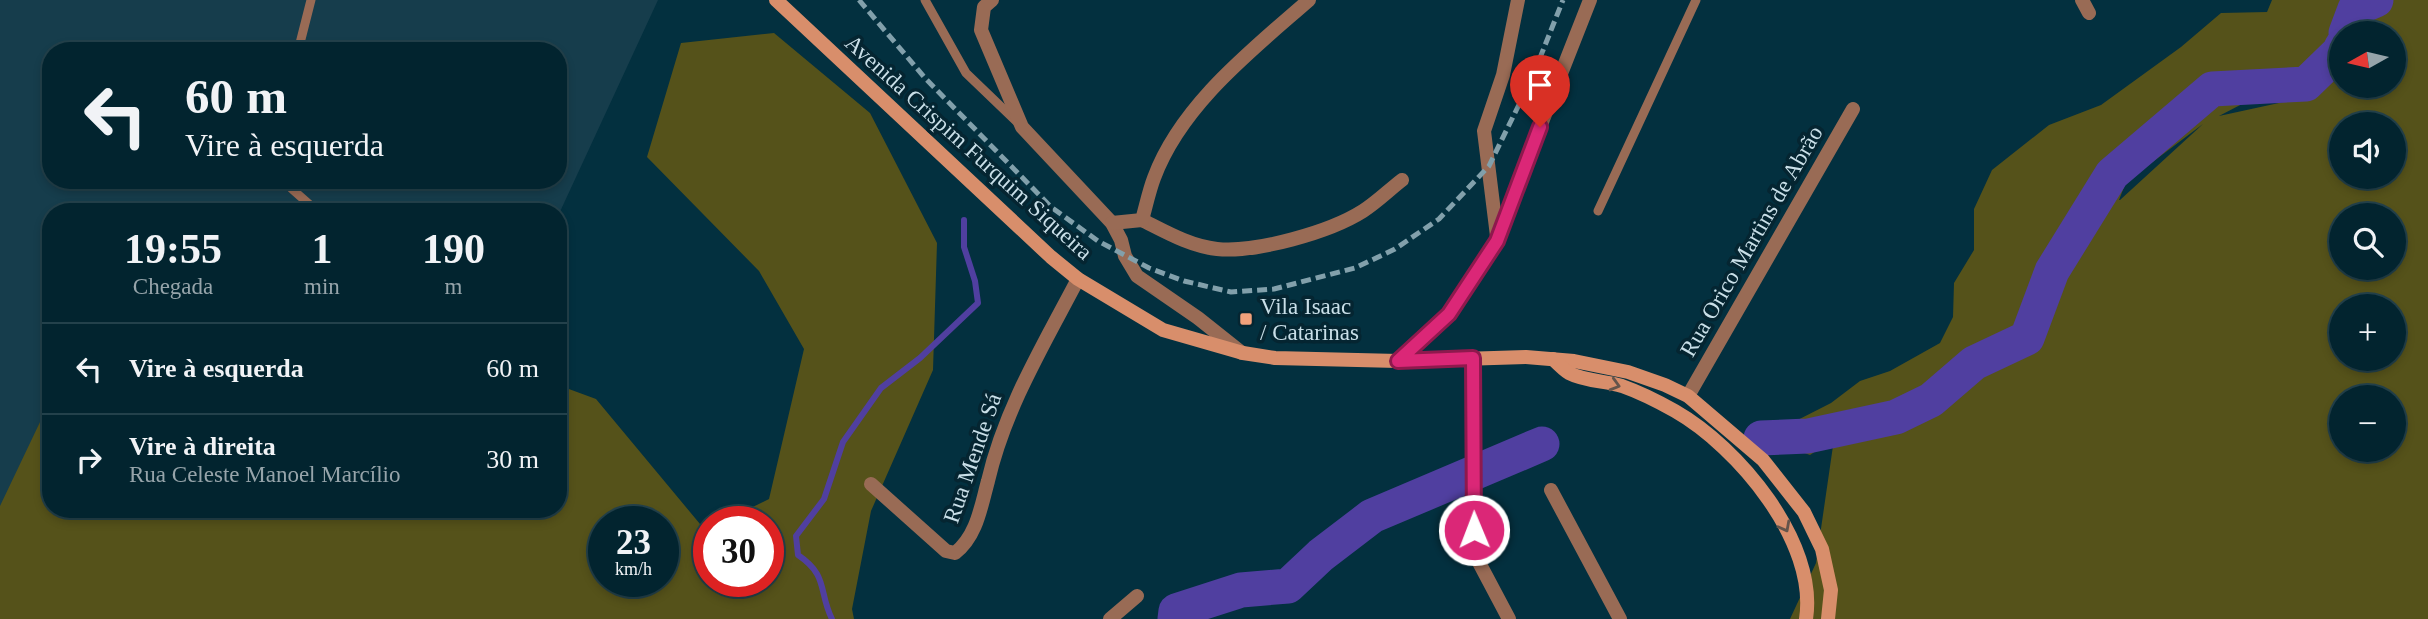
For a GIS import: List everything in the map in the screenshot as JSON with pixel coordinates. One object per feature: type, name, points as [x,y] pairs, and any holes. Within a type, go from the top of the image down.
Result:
[{"type":"main road","name":"Avenida Crispim Furquim Siqueira","points":[[775,0],[1051,257],[1078,279],[1163,330],[1243,354],[1275,358],[1398,361],[1525,357],[1574,361],[1628,372],[1688,396],[1763,460],[1804,512],[1822,549],[1830,590],[1828,619]]},
{"type":"main road","name":"Avenida Crispim Furquim Siqueira","points":[[1553,359],[1570,374],[1622,386],[1676,412],[1725,448],[1772,502],[1800,556],[1808,608],[1806,619]]},
{"type":"street","points":[[1142,220],[1154,177],[1173,140],[1207,93],[1309,0]]},
{"type":"street","points":[[1497,241],[1484,131],[1503,75],[1518,0]]},
{"type":"street","points":[[1398,361],[1449,314],[1497,241],[1590,0]]},
{"type":"street","points":[[988,4],[981,30],[1023,127],[1112,222],[1125,256],[1137,276],[1198,318],[1243,354]]},
{"type":"street","name":"Rua Orico Martins de Abrão","points":[[1688,396],[1853,109]]},
{"type":"street","points":[[1112,222],[1142,220],[1183,241],[1218,249],[1257,247],[1309,235],[1362,211],[1402,180]]},
{"type":"street","name":"Rua Mende Sá","points":[[871,484],[946,551],[955,553],[962,548],[977,523],[993,459],[1016,399],[1078,279]]},
{"type":"street","points":[[1473,358],[1474,553],[1509,619]]},
{"type":"street","points":[[1551,490],[1620,619]]},
{"type":"street","points":[[1110,619],[1137,596]]},
{"type":"lane","points":[[300,42],[311,0]]},
{"type":"lane","points":[[925,0],[966,73],[1023,127]]},
{"type":"lane","points":[[1598,211],[1696,0]]},
{"type":"lane","points":[[292,189],[308,203]]},
{"type":"shaded area","points":[[0,0],[658,0],[564,203],[42,203],[42,517],[0,611]]},
{"type":"shaded area","points":[[2272,0],[2428,0],[2428,619],[1790,619],[1816,563],[1834,439],[1810,455],[1762,438],[1831,403],[1860,381],[1890,371],[1940,343],[1953,317],[1954,283],[1974,250],[1974,209],[1992,170],[2049,125],[2101,105],[2181,47],[2221,13],[2267,12]],"holes":[[[2293,100],[2219,116],[2244,103]],[[2203,124],[2119,200],[2126,182]]]},
{"type":"shaded area","points":[[774,33],[870,113],[937,243],[933,370],[871,511],[852,609],[854,619],[0,619],[0,506],[42,418],[42,518],[567,518],[567,388],[596,399],[693,516],[693,597],[784,597],[784,506],[755,506],[769,499],[804,349],[759,271],[647,157],[681,43]]},
{"type":"waterway","points":[[2350,21],[2355,9],[2376,0]]},
{"type":"waterway","points":[[1761,438],[1808,436],[1896,417],[1931,400],[1974,363],[2027,338],[2052,271],[2112,174],[2212,89],[2306,84],[2329,62]]},
{"type":"waterway","points":[[832,619],[819,577],[798,555],[796,536],[824,499],[843,442],[881,388],[920,358],[978,303],[975,281],[964,247],[964,220]]},
{"type":"waterway","points":[[1175,619],[1176,611],[1241,590],[1288,586],[1321,555],[1372,516],[1542,444]]},
{"type":"railway","points":[[859,0],[925,78],[1051,207],[1098,241],[1149,268],[1184,281],[1231,292],[1274,289],[1355,268],[1395,249],[1439,219],[1489,166],[1532,78],[1563,0]]},
{"type":"place","name":"Vila Isaac / Catarinas","points":[[1246,319]]},
{"type":"route","points":[[1474,530],[1473,358],[1398,361],[1449,314],[1497,241],[1540,127]]}]
